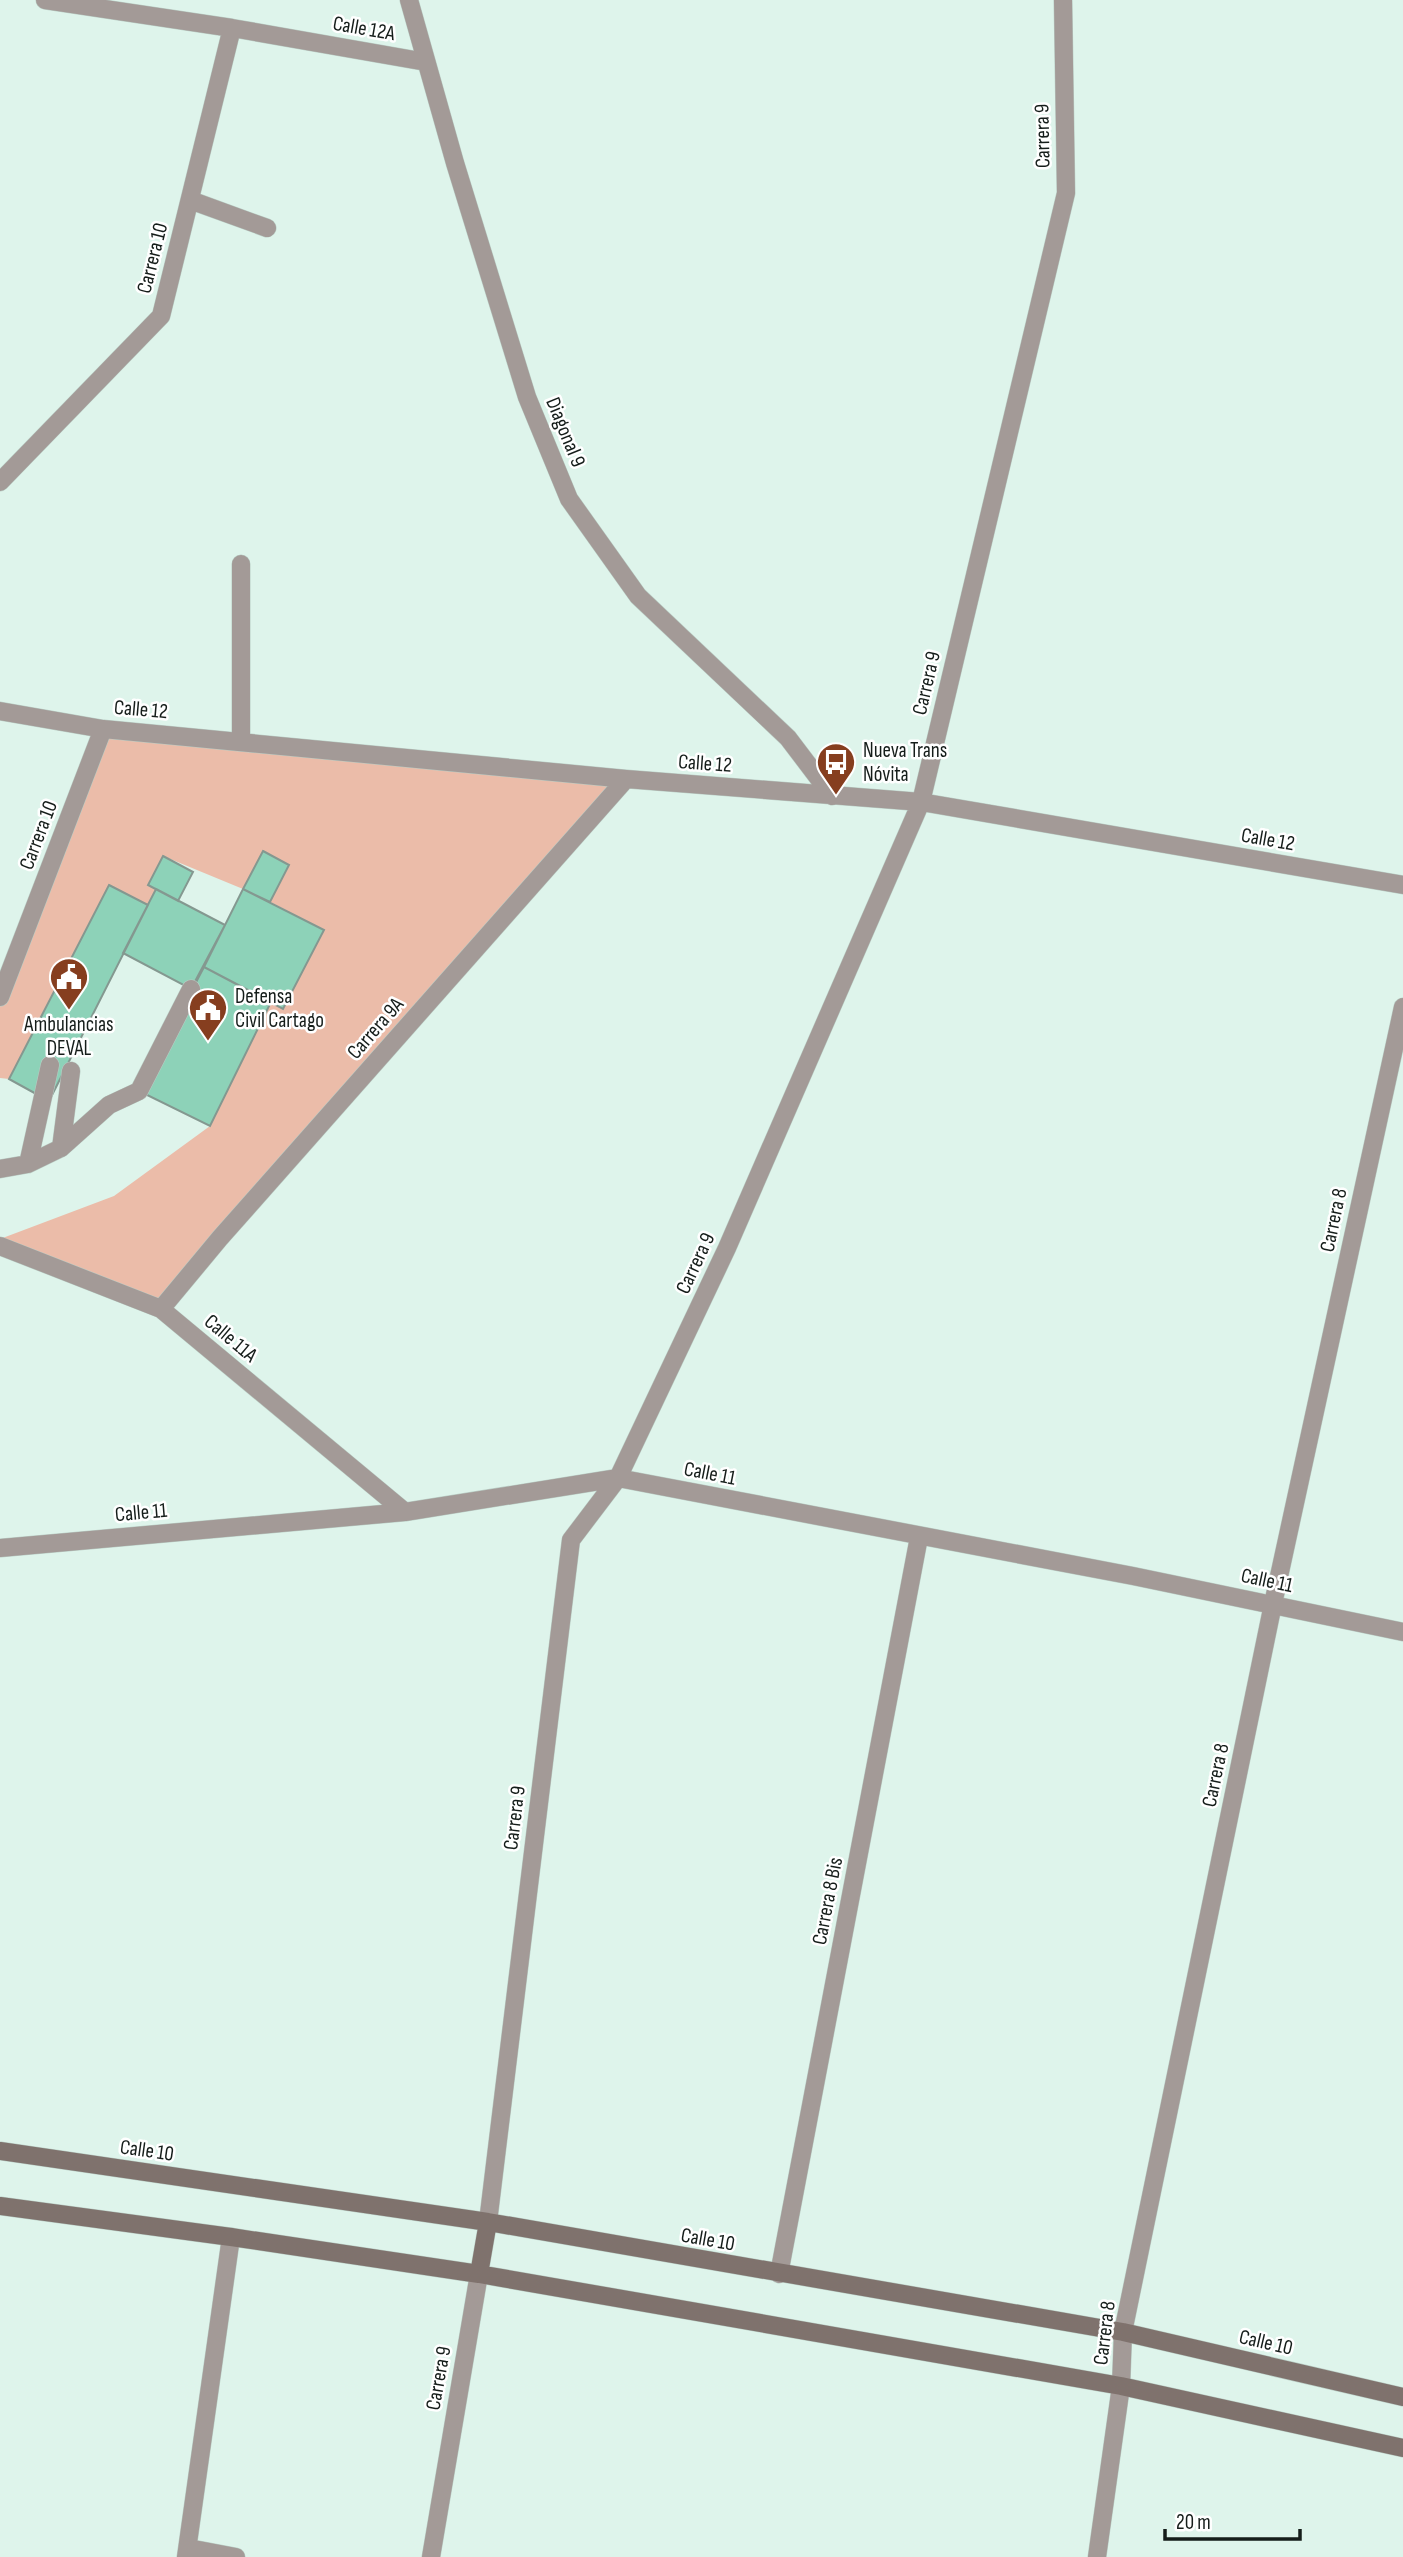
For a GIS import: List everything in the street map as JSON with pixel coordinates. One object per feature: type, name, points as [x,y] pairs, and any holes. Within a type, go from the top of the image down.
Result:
[{"type":"main road","name":"Calle 10","points":[[0,2151],[488,2222],[1124,2332],[1403,2397]]},
{"type":"main road","points":[[0,2206],[479,2274],[1121,2386],[1403,2448]]},
{"type":"main road","name":"Carrera 9","points":[[479,2274],[488,2222]]},
{"type":"street","name":"Calle 12A","points":[[45,0],[232,28],[426,62]]},
{"type":"street","name":"Diagonal 9","points":[[409,0],[527,397],[569,499],[638,596],[788,738],[832,796]]},
{"type":"street","name":"Carrera 9","points":[[488,2222],[570,1540],[618,1478],[727,1248],[921,802],[1066,193],[1063,0]]},
{"type":"street","name":"Carrera 10","points":[[0,482],[161,316],[232,28]]},
{"type":"street","points":[[190,200],[267,228]]},
{"type":"street","points":[[241,564],[241,740]]},
{"type":"street","name":"Calle 12","points":[[0,711],[103,729],[241,740],[626,779],[921,802],[1403,885]]},
{"type":"street","name":"Carrera 10","points":[[0,997],[103,729]]},
{"type":"street","name":"Carrera 9A","points":[[161,1309],[220,1238],[626,779]]},
{"type":"street","points":[[0,1169],[28,1164],[61,1149],[109,1105],[139,1091],[191,989]]},
{"type":"street","name":"Carrera 8","points":[[1097,2557],[1121,2386],[1124,2332],[1273,1604],[1403,1007]]},
{"type":"street","points":[[28,1164],[50,1065]]},
{"type":"street","points":[[61,1149],[71,1071]]},
{"type":"street","name":"Calle 11A","points":[[0,1246],[161,1309],[405,1512]]},
{"type":"street","name":"Calle 11","points":[[0,1548],[405,1512],[618,1478],[1273,1604],[1403,1632]]},
{"type":"street","name":"Carrera 8 Bis","points":[[779,2274],[919,1537]]},
{"type":"street","points":[[231,2237],[187,2553],[236,2557]]},
{"type":"street","name":"Carrera 9","points":[[431,2557],[479,2274]]},
{"type":"shaded area","points":[[103,729],[626,779],[161,1309],[0,1239],[114,1196],[210,1126],[271,1002],[324,930],[270,902],[289,866],[243,889],[163,856],[148,884],[156,889],[148,905],[109,885],[9,1079],[0,1078],[0,1004]]},
{"type":"building","points":[[263,851],[289,865],[270,902],[243,889]]},
{"type":"building","points":[[163,856],[193,872],[178,901],[148,885]]},
{"type":"building","name":"Ambulancias DEVAL","points":[[109,885],[148,905],[49,1101],[9,1079]]},
{"type":"building","name":"Defensa Civil Cartago","points":[[156,889],[225,925],[191,989],[123,953]]},
{"type":"building","name":"Defensa Civil Cartago","points":[[243,889],[324,930],[283,1009],[204,967]]},
{"type":"building","name":"Defensa Civil Cartago","points":[[204,967],[271,1002],[210,1126],[139,1091]]},
{"type":"place","name":"Nueva Trans Nóvita","points":[[836,796]]},
{"type":"place","name":"Ambulancias DEVAL","points":[[69,1011]]},
{"type":"place","name":"Defensa Civil Cartago","points":[[208,1042]]}]
